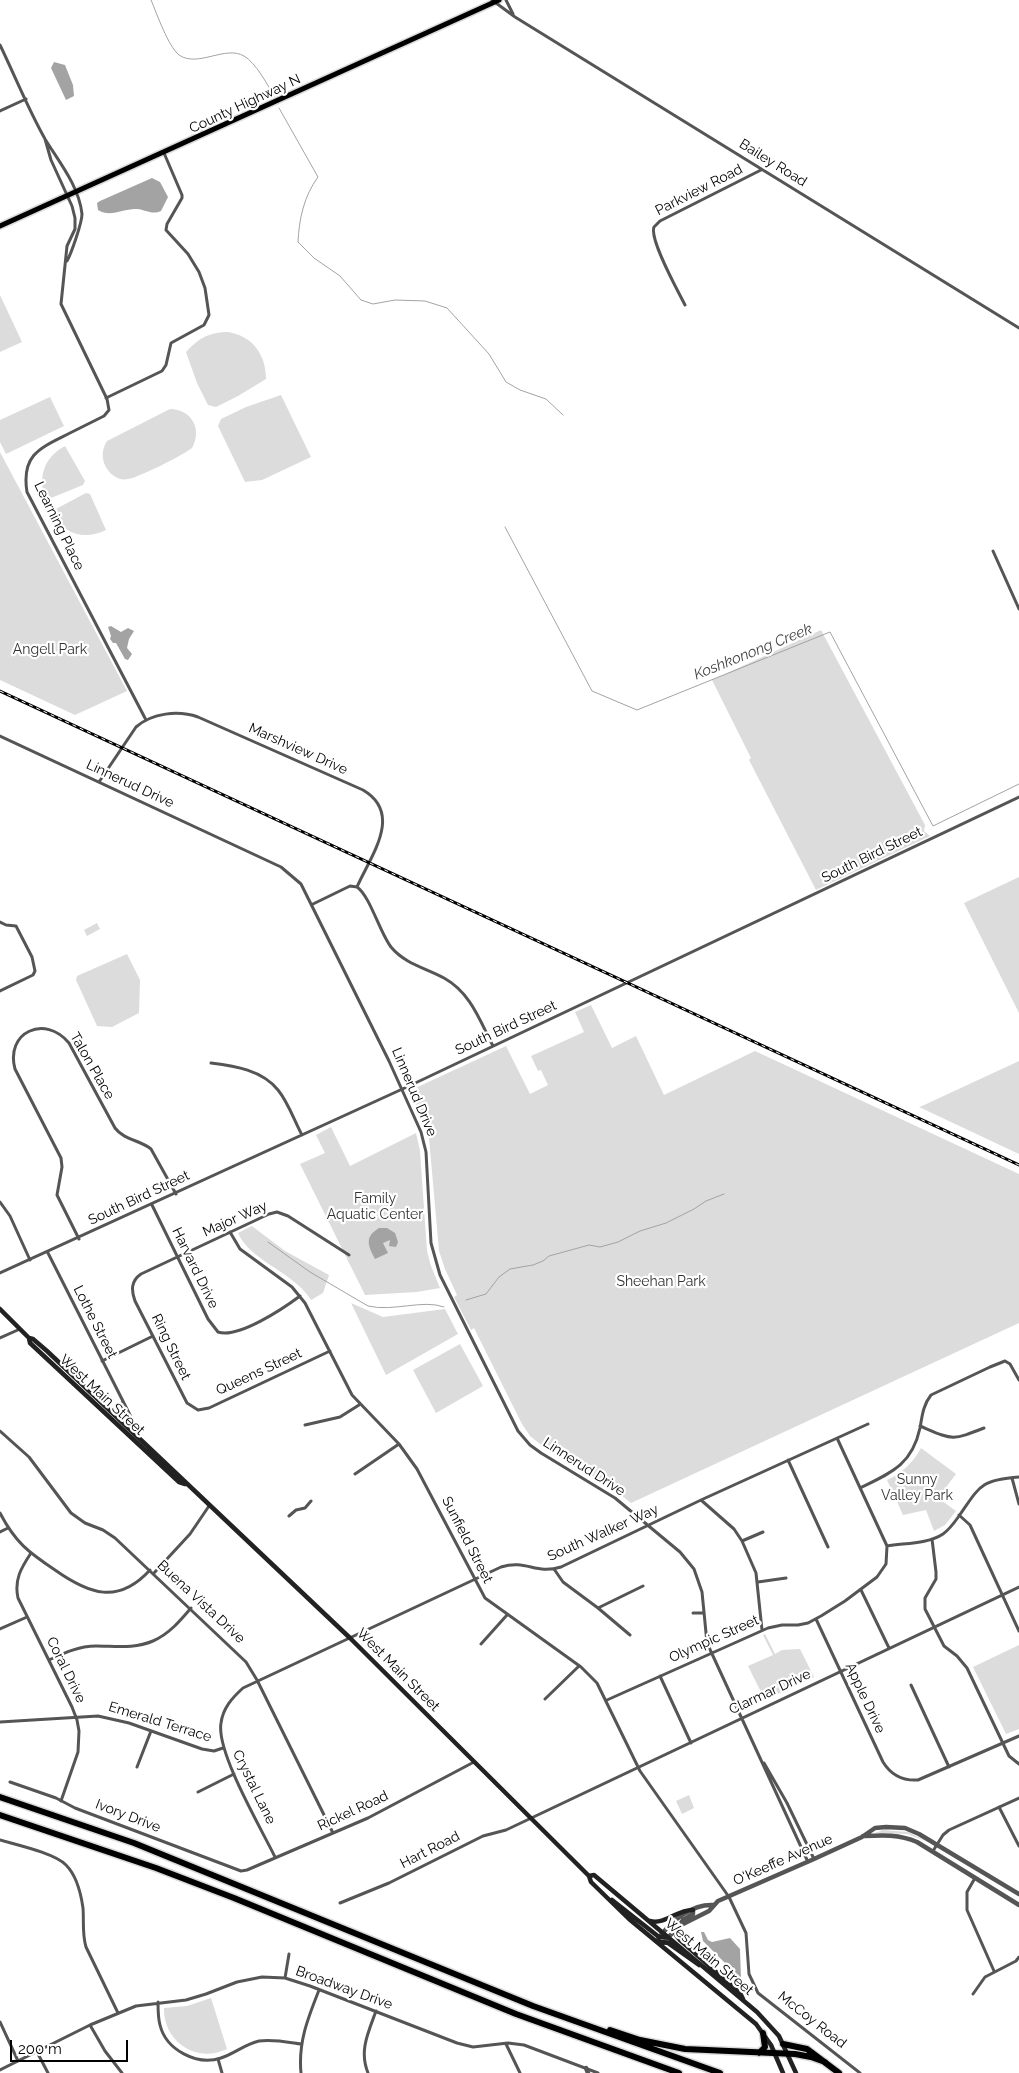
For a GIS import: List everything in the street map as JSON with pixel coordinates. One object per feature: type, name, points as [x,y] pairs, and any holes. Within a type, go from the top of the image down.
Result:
[{"type":"highway","points":[[2,1798],[134,1843],[549,2012],[720,2073]]},
{"type":"highway","points":[[0,1817],[156,1868],[234,1898],[516,2014],[679,2073]]},
{"type":"highway","points":[[549,2012],[658,2044],[684,2049],[805,2056],[825,2062]]},
{"type":"highway","points":[[758,2053],[765,2046],[763,2033]]},
{"type":"highway","points":[[783,2044],[807,2049],[839,2073]]},
{"type":"highway","points":[[642,2060],[669,2073]]},
{"type":"main road","name":"County Highway N","points":[[0,226],[76,194],[494,1]]},
{"type":"main road","name":"West Main Street","points":[[0,1309],[28,1338],[30,1343],[159,1464],[180,1482],[187,1485]]},
{"type":"main road","name":"West Main Street","points":[[28,1338],[33,1338],[47,1351],[350,1638],[590,1876],[591,1882],[629,1920],[659,1937],[668,1937],[706,1968],[768,2024],[783,2044],[796,2073]]},
{"type":"main road","name":"West Main Street","points":[[590,1876],[594,1875],[650,1921],[662,1943],[748,2017],[763,2033],[776,2054],[783,2073]]},
{"type":"main road","points":[[650,1921],[660,1922],[686,1910],[693,1910]]},
{"type":"main road","points":[[678,1927],[676,1935],[680,1940],[740,1993],[745,2002]]},
{"type":"main road","points":[[662,1943],[706,1968]]},
{"type":"street","name":"Bailey Road","points":[[506,0],[508,8],[515,16]]},
{"type":"street","name":"Bailey Road","points":[[494,1],[762,170],[1019,328]]},
{"type":"street","points":[[0,45],[46,139],[58,157],[76,194],[82,214],[81,227],[66,262]]},
{"type":"street","points":[[0,111],[26,99]]},
{"type":"street","points":[[46,139],[51,160],[74,210],[75,229],[67,246],[61,289],[62,307],[106,398],[162,371],[166,365],[171,343],[204,324],[209,315],[205,288],[199,272],[188,254],[166,230],[167,224],[182,195],[164,153]]},
{"type":"street","name":"Parkview Road","points":[[685,305],[652,232],[655,224],[762,170]]},
{"type":"street","name":"Learning Place","points":[[106,398],[109,410],[104,416],[42,446],[30,460],[26,471],[25,483],[27,492],[51,540],[146,720]]},
{"type":"street","points":[[993,551],[1012,598],[1019,609]]},
{"type":"street","name":"Marshview Drive","points":[[146,720],[169,714],[184,713],[193,715],[356,787],[372,796],[381,810],[383,827],[380,839],[357,887]]},
{"type":"street","points":[[99,782],[136,727],[146,720]]},
{"type":"street","name":"Linnerud Drive","points":[[0,736],[281,867],[299,881],[312,904],[416,1119],[424,1142],[431,1243],[435,1262],[518,1431],[536,1450],[607,1492],[680,1552],[694,1569],[702,1592],[705,1637],[808,1862]]},
{"type":"street","name":"South Bird Street","points":[[0,1274],[401,1089],[1019,797]]},
{"type":"street","points":[[312,904],[350,886],[357,887],[364,894],[390,946],[409,962],[444,978],[461,991],[474,1007],[492,1046]]},
{"type":"street","points":[[0,922],[16,926],[32,958],[35,971],[33,975],[0,992]]},
{"type":"street","name":"Talon Place","points":[[79,1238],[57,1195],[62,1167],[61,1158],[13,1062],[15,1046],[29,1031],[48,1028],[62,1035],[69,1043],[118,1133],[145,1144],[151,1149],[176,1194]]},
{"type":"street","points":[[211,1063],[246,1069],[268,1080],[278,1089],[302,1135]]},
{"type":"street","points":[[0,1202],[10,1216],[30,1260]]},
{"type":"street","name":"Harvard Drive","points":[[152,1205],[214,1328],[218,1332],[232,1333],[277,1312],[300,1296]]},
{"type":"street","name":"Major Way","points":[[132,1288],[135,1280],[141,1274],[270,1214],[282,1213],[349,1255]]},
{"type":"street","name":"Sunfield Street","points":[[230,1232],[240,1249],[292,1287],[300,1296],[352,1395],[399,1444],[417,1469],[473,1579],[485,1598],[538,1634],[579,1666],[597,1683],[639,1768],[729,1897]]},
{"type":"street","name":"Lothe Street","points":[[48,1253],[132,1420],[129,1428]]},
{"type":"street","name":"Ring Street","points":[[132,1288],[135,1301],[184,1398],[191,1407],[198,1410]]},
{"type":"street","points":[[0,1338],[20,1329]]},
{"type":"street","points":[[102,1361],[153,1336]]},
{"type":"street","name":"Queens Street","points":[[198,1410],[208,1408],[330,1351]]},
{"type":"street","points":[[860,1488],[901,1466],[911,1453],[925,1404],[931,1396],[999,1363],[1010,1364],[1019,1380]]},
{"type":"street","points":[[117,1407],[123,1402]]},
{"type":"street","points":[[305,1425],[340,1417],[359,1404]]},
{"type":"street","name":"South Walker Way","points":[[350,1638],[501,1567],[516,1563],[538,1570],[554,1569],[868,1424]]},
{"type":"street","points":[[920,1426],[949,1438],[955,1438],[984,1428]]},
{"type":"street","name":"Buena Vista Drive","points":[[0,1432],[29,1457],[71,1513],[85,1523],[103,1530],[115,1538],[238,1653],[257,1680],[333,1833]]},
{"type":"street","points":[[836,1438],[887,1546],[932,1539],[945,1532],[984,1484],[1002,1478],[1019,1477]]},
{"type":"street","points":[[356,1474],[399,1444]]},
{"type":"street","points":[[788,1460],[828,1547]]},
{"type":"street","points":[[1012,1478],[1019,1504]]},
{"type":"street","points":[[701,1500],[734,1529],[742,1541],[756,1573],[762,1630]]},
{"type":"street","points":[[289,1516],[296,1510],[305,1508],[311,1501]]},
{"type":"street","points":[[154,1573],[190,1534],[209,1506]]},
{"type":"street","points":[[0,1513],[14,1538],[31,1554],[76,1585],[98,1592],[110,1592],[131,1586],[150,1570]]},
{"type":"street","points":[[959,1515],[970,1524],[1019,1631]]},
{"type":"street","points":[[0,1532],[8,1528]]},
{"type":"street","points":[[742,1541],[763,1532]]},
{"type":"street","points":[[932,1539],[936,1579],[925,1598],[928,1616],[944,1646],[957,1656],[967,1668],[1009,1756],[1019,1764]]},
{"type":"street","name":"Olympic Street","points":[[607,1700],[762,1630],[782,1625],[798,1626],[816,1619],[861,1590],[883,1571],[888,1556],[887,1546]]},
{"type":"street","name":"Coral Drive","points":[[31,1554],[20,1569],[16,1584],[18,1598],[75,1716],[79,1731],[78,1752],[62,1801]]},
{"type":"street","points":[[554,1569],[562,1582],[598,1608],[630,1635]]},
{"type":"street","points":[[758,1582],[786,1578]]},
{"type":"street","points":[[598,1608],[643,1586]]},
{"type":"street","name":"Clarmar Drive","points":[[530,1818],[1019,1587]]},
{"type":"street","points":[[861,1590],[889,1648]]},
{"type":"street","points":[[49,1660],[70,1651],[87,1647],[117,1648],[143,1644],[164,1635],[191,1608]]},
{"type":"street","points":[[693,1613],[703,1613]]},
{"type":"street","points":[[481,1644],[508,1615]]},
{"type":"street","points":[[0,1629],[27,1617]]},
{"type":"street","name":"Apple Drive","points":[[816,1619],[883,1762],[891,1772],[903,1778],[918,1780],[949,1766]]},
{"type":"street","name":"Crystal Lane","points":[[275,1857],[223,1748],[221,1724],[228,1704],[242,1688],[350,1638]]},
{"type":"street","points":[[545,1699],[579,1666]]},
{"type":"street","points":[[660,1676],[691,1742]]},
{"type":"street","points":[[911,1685],[949,1766],[1019,1736]]},
{"type":"street","name":"Emerald Terrace","points":[[0,1722],[98,1716],[113,1718],[202,1750],[214,1751],[223,1748]]},
{"type":"street","points":[[137,1767],[151,1731]]},
{"type":"street","name":"Linnerud Drive","points":[[759,1754],[787,1802],[814,1859]]},
{"type":"street","name":"Rickel Road","points":[[239,1871],[247,1870],[368,1818],[474,1762]]},
{"type":"street","points":[[198,1792],[234,1774]]},
{"type":"street","name":"Ivory Drive","points":[[10,1782],[239,1871]]},
{"type":"street","points":[[933,1852],[949,1830],[1019,1798]]},
{"type":"street","points":[[999,1807],[1019,1846]]},
{"type":"street","name":"Hart Road","points":[[340,1903],[389,1883],[483,1836],[506,1830],[530,1818]]},
{"type":"street","name":"O'Keeffe Avenue","points":[[662,1943],[678,1927],[709,1910],[713,1905],[862,1837],[875,1828],[905,1828],[919,1834],[1019,1894]]},
{"type":"street","name":"O'Keeffe Avenue","points":[[862,1837],[886,1834],[917,1842],[1019,1905]]},
{"type":"street","points":[[0,1840],[53,1857],[68,1868],[81,1898],[84,1923],[83,1935],[86,1947],[118,2013]]},
{"type":"street","points":[[975,1878],[967,1892],[967,1910],[994,1971]]},
{"type":"street","name":"McCoy Road","points":[[729,1897],[746,1933],[749,1974],[758,1993],[860,2073]]},
{"type":"street","name":"O'Keeffe Avenue","points":[[659,1937],[676,1919],[706,1905],[713,1905]]},
{"type":"street","points":[[678,1927],[683,1920],[693,1914],[693,1910]]},
{"type":"street","points":[[285,1978],[289,1954]]},
{"type":"street","points":[[973,1994],[985,1976],[1016,1961],[1019,1957]]},
{"type":"street","name":"Broadway Drive","points":[[0,2070],[90,2025],[136,2006],[195,1998],[245,1980],[262,1977],[285,1978],[466,2046],[524,2045],[598,2073]]},
{"type":"street","points":[[302,2073],[301,2044],[304,2026],[319,1990]]},
{"type":"street","points":[[158,2002],[160,2026],[166,2039],[177,2050],[197,2059],[218,2059],[259,2041],[283,2041],[301,2044]]},
{"type":"street","points":[[368,2073],[364,2059],[365,2041],[376,2011]]},
{"type":"street","points":[[0,2022],[18,2061]]},
{"type":"street","points":[[90,2025],[105,2051],[122,2073]]},
{"type":"street","points":[[506,2044],[520,2073]]},
{"type":"street","points":[[37,2051],[48,2073]]},
{"type":"street","points":[[218,2059],[222,2073]]},
{"type":"green space","points":[[0,295],[22,342],[0,352]]},
{"type":"green space","points":[[228,332],[237,334],[251,342],[256,348],[264,362],[266,379],[216,407],[208,405],[197,383],[186,352],[205,337],[215,333]]},
{"type":"green space","points":[[281,395],[311,457],[262,480],[245,482],[218,426],[221,419],[246,407]]},
{"type":"green space","points":[[50,397],[64,426],[6,454],[0,442],[0,420]]},
{"type":"green space","points":[[170,409],[184,412],[193,421],[196,434],[192,448],[133,478],[121,479],[112,475],[104,464],[103,450],[107,441]]},
{"type":"green space","points":[[65,446],[85,481],[83,485],[46,500],[42,484],[44,469],[52,456]]},
{"type":"green space","name":"Angell Park","points":[[0,452],[127,691],[75,715],[0,680]]},
{"type":"green space","points":[[86,493],[90,494],[106,530],[90,535],[82,535],[68,530],[56,519],[52,511]]},
{"type":"green space","points":[[821,630],[925,825],[924,831],[930,836],[816,890],[749,760],[751,758],[712,680]]},
{"type":"green space","points":[[1019,877],[1019,1013],[964,903]]},
{"type":"green space","points":[[97,923],[100,929],[87,936],[84,930]]},
{"type":"green space","points":[[127,954],[140,980],[139,1013],[112,1027],[97,1026],[76,980],[77,976]]},
{"type":"green space","name":"Sheehan Park","points":[[591,1005],[612,1048],[636,1036],[664,1095],[755,1051],[1019,1174],[1019,1323],[631,1503],[611,1487],[545,1448],[530,1436],[522,1424],[474,1328],[471,1330],[454,1297],[457,1295],[439,1251],[429,1138],[423,1119],[409,1091],[506,1046],[530,1094],[548,1085],[541,1070],[538,1071],[531,1056],[584,1032],[575,1012]]},
{"type":"green space","points":[[1019,1061],[1019,1154],[919,1107],[922,1106]]},
{"type":"green space","name":"Family Aquatic Center","points":[[331,1127],[350,1166],[416,1133],[420,1151],[427,1251],[440,1288],[417,1292],[365,1295],[300,1164],[325,1153],[316,1135]]},
{"type":"green space","points":[[252,1226],[285,1251],[329,1275],[323,1293],[311,1300],[294,1281],[252,1252],[238,1233]]},
{"type":"green space","points":[[351,1303],[383,1317],[445,1309],[458,1334],[386,1375]]},
{"type":"green space","points":[[460,1344],[483,1386],[436,1413],[413,1370]]},
{"type":"green space","name":"Sunny Valley Park","points":[[921,1448],[956,1474],[938,1498],[956,1511],[945,1525],[934,1531],[926,1510],[903,1515],[887,1480],[907,1467]]},
{"type":"green space","points":[[765,1634],[775,1654],[782,1650],[800,1649],[814,1677],[765,1700],[748,1666],[773,1655],[763,1635]]},
{"type":"green space","points":[[1019,1645],[1019,1729],[1006,1734],[973,1667]]},
{"type":"green space","points":[[689,1795],[694,1808],[682,1814],[676,1801]]},
{"type":"green space","points":[[883,1830],[908,1832],[928,1842],[907,1834],[875,1833]]},
{"type":"green space","points":[[211,1998],[227,2049],[204,2054],[193,2051],[175,2039],[165,2020],[164,2008],[187,2006]]},
{"type":"shaded area","points":[[54,62],[65,65],[73,85],[74,96],[66,100],[51,68]]},
{"type":"shaded area","points":[[152,178],[160,182],[168,197],[161,211],[152,212],[132,209],[108,213],[98,210],[97,203],[100,201]]},
{"type":"shaded area","points":[[111,626],[121,632],[128,628],[134,631],[129,639],[127,648],[132,654],[128,660],[125,659],[116,643],[113,643],[110,639],[108,627]]},
{"type":"shaded area","points":[[379,1228],[387,1228],[395,1233],[398,1242],[396,1247],[389,1246],[390,1240],[383,1243],[388,1253],[375,1259],[369,1246],[369,1238]]},
{"type":"shaded area","points":[[701,1932],[704,1932],[708,1940],[712,1942],[730,1938],[740,1949],[741,1979],[703,1941]]},
{"type":"waterway","points":[[151,0],[167,37],[179,55],[195,59],[228,53],[237,53],[244,56],[257,69],[274,96]]},
{"type":"waterway","points":[[279,108],[318,177],[309,192],[303,208],[298,242],[314,258],[340,276],[361,300],[373,304],[395,300],[425,301],[447,308],[489,354],[506,382],[520,390],[546,399],[563,415]]},
{"type":"waterway","name":"Koshkonong Creek","points":[[505,527],[592,691],[637,710],[830,632],[933,826],[1019,784]]},
{"type":"waterway","points":[[466,1300],[486,1294],[499,1277],[510,1269],[533,1265],[549,1256],[589,1245],[600,1247],[618,1242],[640,1231],[666,1223],[706,1201],[724,1194]]},
{"type":"waterway","points":[[268,1242],[310,1272],[368,1306],[387,1308],[427,1304],[444,1307]]},
{"type":"railway","points":[[0,691],[1019,1165]]}]
